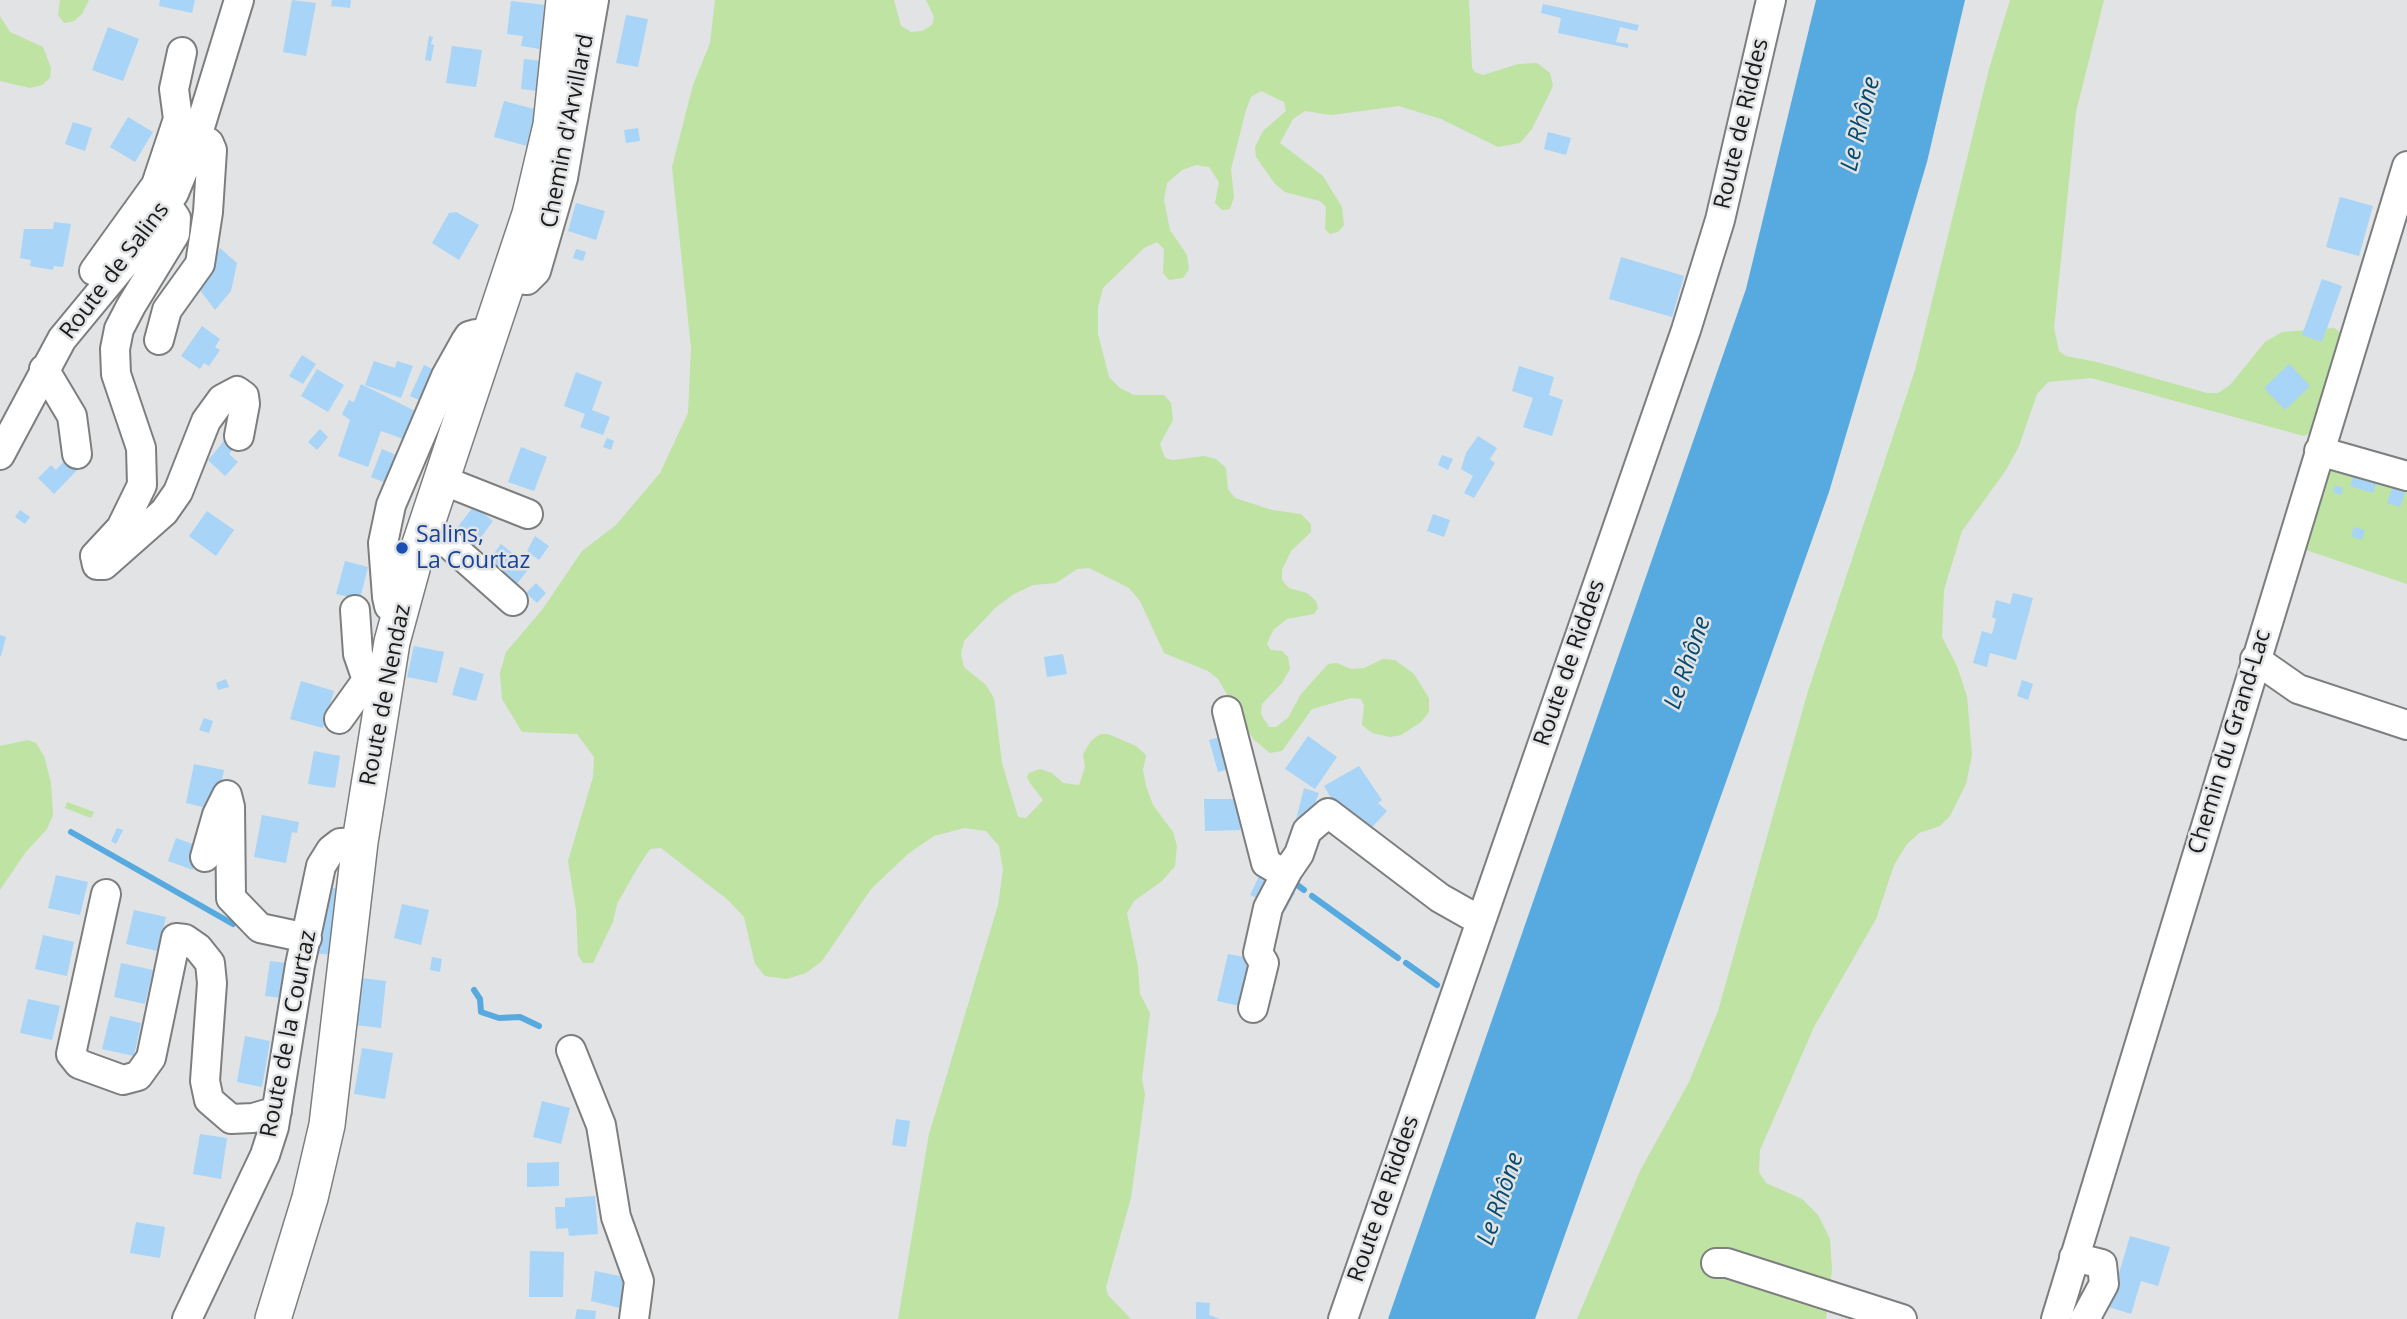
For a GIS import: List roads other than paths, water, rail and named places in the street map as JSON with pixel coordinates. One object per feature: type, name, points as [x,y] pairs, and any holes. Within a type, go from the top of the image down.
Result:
[{"type":"main road","name":"Route de Nendaz","points":[[273,1319],[310,1198],[327,1125],[360,842],[375,682],[509,278],[548,136],[564,0]]},
{"type":"street","points":[[224,0],[219,25],[225,40]]},
{"type":"street","name":"Route de Salins","points":[[0,455],[66,332],[138,247],[167,205],[197,135],[239,0]]},
{"type":"street","name":"Chemin d'Arvillard","points":[[509,278],[527,280],[536,271],[563,178],[594,0]]},
{"type":"street","name":"Route de Riddes","points":[[1343,1319],[1479,920],[1686,330],[1723,208],[1771,0]]},
{"type":"street","points":[[66,332],[68,312],[74,297],[156,186],[178,119],[174,89],[182,52]]},
{"type":"street","points":[[159,340],[167,310],[200,264],[208,212],[212,150],[209,143],[197,135]]},
{"type":"street","name":"Chemin du Grand-Lac","points":[[2056,1319],[2407,166]]},
{"type":"street","points":[[167,205],[176,218],[175,234],[131,306],[119,330],[115,349],[116,374],[141,448],[142,485],[121,528],[95,556],[97,565],[104,565],[164,512],[178,492],[206,421],[222,399],[237,391],[244,396],[245,404],[239,436]]},
{"type":"street","points":[[400,611],[389,606],[387,597],[383,543],[391,505],[446,376],[465,342],[476,334],[489,338]]},
{"type":"street","points":[[44,369],[72,416],[78,454]]},
{"type":"street","points":[[2319,451],[2407,476]]},
{"type":"street","points":[[442,480],[528,514]]},
{"type":"street","points":[[423,533],[450,545],[513,601]]},
{"type":"street","points":[[340,719],[375,682],[358,654],[355,610]]},
{"type":"street","points":[[2255,659],[2298,689],[2407,725]]},
{"type":"street","points":[[1227,711],[1266,863],[1278,870],[1288,870]]},
{"type":"street","points":[[205,856],[217,815],[227,795],[230,807],[231,898],[260,928],[307,938]]},
{"type":"street","points":[[1253,1007],[1264,963],[1258,953],[1268,908],[1299,854],[1307,831],[1328,813],[1440,898],[1479,920]]},
{"type":"street","name":"Route de la Courtaz","points":[[187,1319],[265,1155],[277,1111],[300,965],[321,866],[331,850],[341,843],[360,842]]},
{"type":"street","points":[[106,894],[71,1054],[79,1063],[123,1080],[138,1076],[151,1058],[176,938],[185,939],[198,948],[210,963],[212,983],[205,1082],[209,1100],[231,1119],[253,1118],[277,1111]]},
{"type":"street","points":[[571,1050],[601,1125],[616,1217],[639,1281],[634,1319]]},
{"type":"street","points":[[2074,1256],[2102,1264],[2104,1284],[2085,1319]]},
{"type":"street","points":[[1716,1263],[1727,1264],[1902,1319]]},
{"type":"water","name":"Le Rhône","points":[[1816,0],[1965,0],[1927,162],[1829,492],[1535,1319],[1388,1319],[1746,289]]},
{"type":"waterway","points":[[71,832],[233,924]]},
{"type":"waterway","points":[[1292,881],[1304,890]]},
{"type":"waterway","points":[[1312,896],[1398,958]]},
{"type":"waterway","points":[[1406,963],[1437,985]]},
{"type":"waterway","points":[[474,990],[480,999],[481,1012],[499,1018],[520,1017],[539,1026]]},
{"type":"place","name":"Salins, La Courtaz","points":[[402,548]]}]
